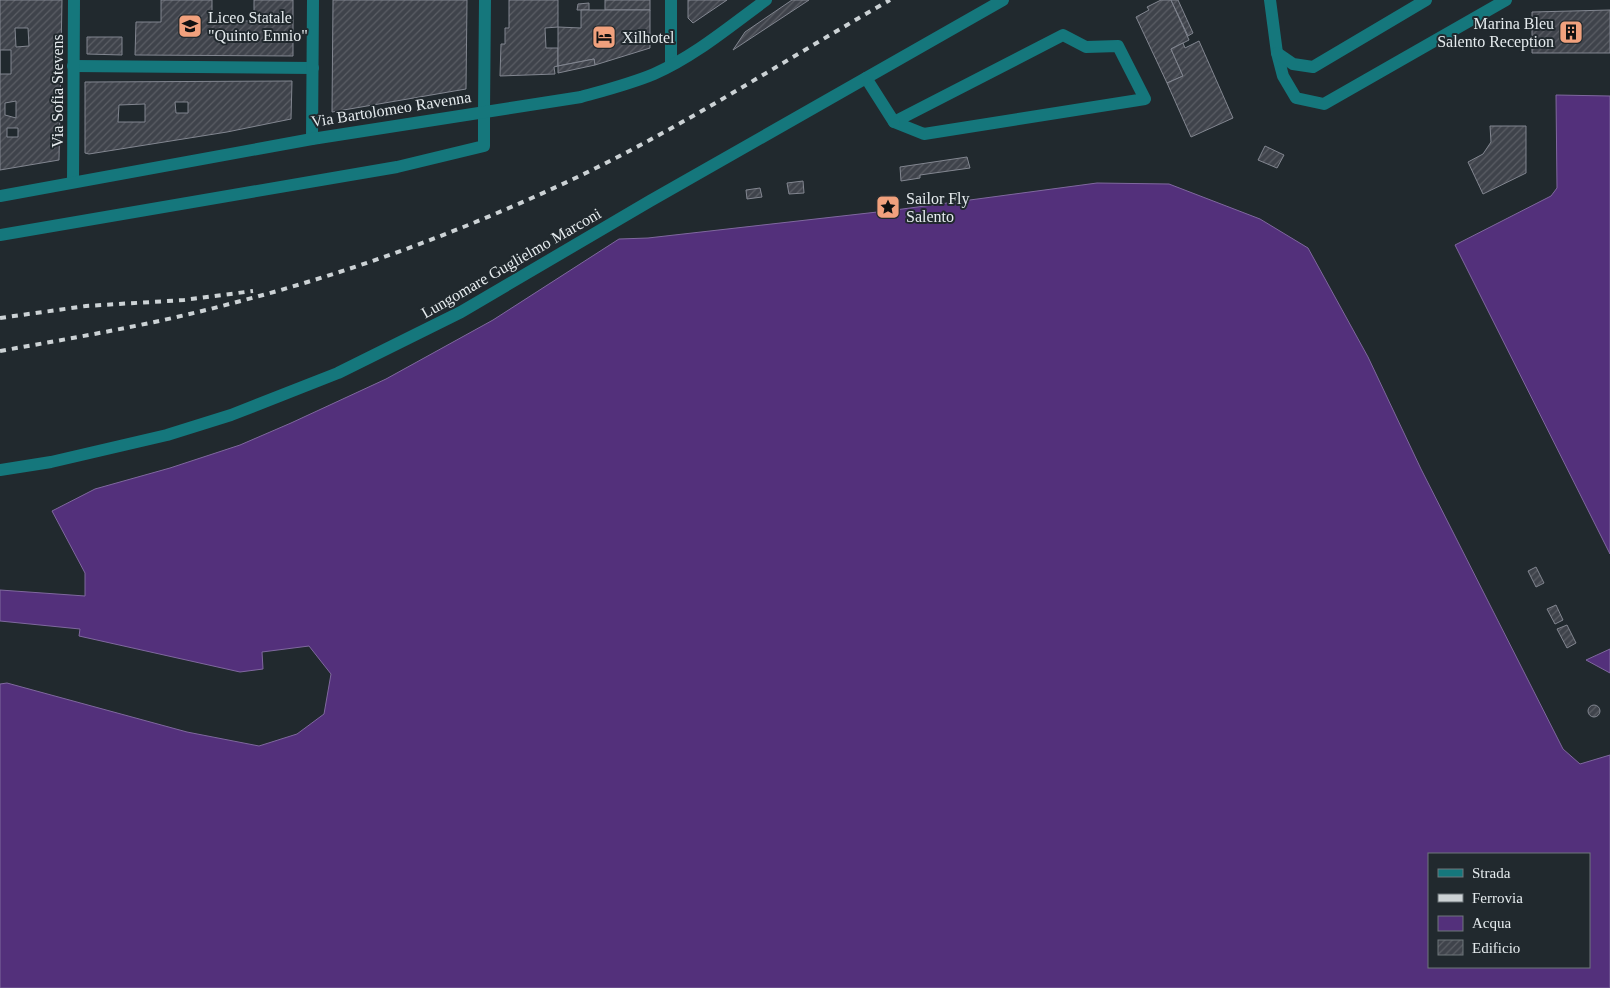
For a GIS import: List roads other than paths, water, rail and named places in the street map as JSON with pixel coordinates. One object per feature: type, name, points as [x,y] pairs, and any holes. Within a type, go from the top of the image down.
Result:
[{"type":"street","name":"Via Sofia Stevens","points":[[73,182],[74,0]]},
{"type":"street","points":[[312,138],[313,0]]},
{"type":"street","points":[[0,235],[397,167],[484,146],[485,0]]},
{"type":"street","points":[[671,0],[671,64]]},
{"type":"street","name":"Via Bartolomeo Ravenna","points":[[0,196],[312,138],[581,97],[624,86],[656,73],[695,51],[766,0]]},
{"type":"street","name":"Lungomare Guglielmo Marconi","points":[[0,470],[51,462],[166,435],[232,415],[338,373],[462,312],[659,196],[1003,0]]},
{"type":"street","points":[[1270,0],[1283,76],[1296,98],[1324,104],[1506,0]]},
{"type":"street","points":[[1278,53],[1293,64],[1313,67],[1426,0]]},
{"type":"street","points":[[866,78],[894,122],[924,134],[1145,99],[1118,46],[1086,48],[1064,35],[894,122]]},
{"type":"street","points":[[73,66],[313,68]]},
{"type":"water","points":[[1556,95],[1610,96],[1610,554],[1455,245],[1551,196],[1557,188]]},
{"type":"water","points":[[1097,183],[1169,184],[1260,219],[1308,248],[1368,357],[1421,469],[1563,749],[1580,764],[1610,755],[1610,988],[0,988],[0,684],[7,683],[187,732],[259,746],[297,734],[324,714],[331,674],[309,646],[262,652],[263,669],[240,672],[79,636],[80,629],[0,621],[0,590],[85,596],[85,573],[52,511],[95,489],[170,468],[240,445],[291,423],[386,379],[493,320],[619,239],[648,238],[895,210]]},
{"type":"water","points":[[1610,649],[1610,673],[1586,660]]},
{"type":"railway","points":[[0,351],[146,324],[204,311],[362,265],[445,234],[528,200],[610,161],[691,117],[890,0]]},
{"type":"railway","points":[[0,318],[86,306],[184,300],[253,291]]},
{"type":"place","name":"Liceo Statale \"Quinto Ennio\"","points":[[190,26]]},
{"type":"place","name":"Marina Bleu Salento Reception","points":[[1571,32]]},
{"type":"place","name":"Xilhotel","points":[[604,37]]},
{"type":"place","name":"Sailor Fly Salento","points":[[888,207]]}]
